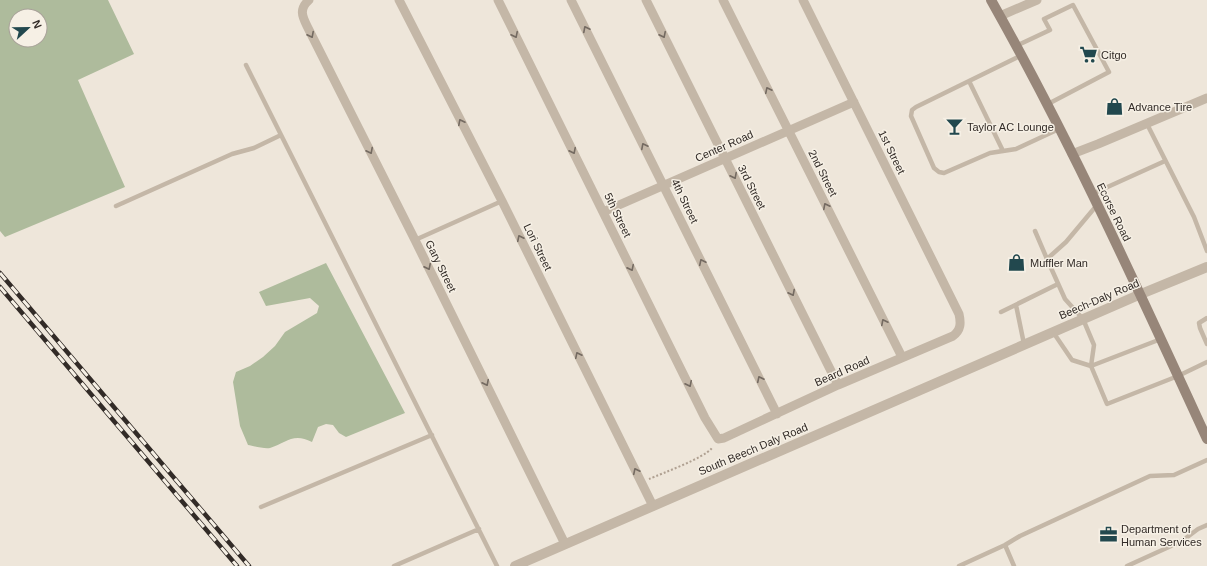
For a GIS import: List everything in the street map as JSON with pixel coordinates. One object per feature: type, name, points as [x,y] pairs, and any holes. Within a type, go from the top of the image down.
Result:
[{"type":"main road","name":"Ecorse Road","points":[[991,0],[1022,55],[1098,206],[1141,294],[1207,439]]},
{"type":"street","name":"Gary Street","points":[[309,0],[302,8],[302,16],[415,240],[565,544]]},
{"type":"street","name":"Lori Street","points":[[399,0],[502,201],[653,506]]},
{"type":"street","name":"5th Street","points":[[498,0],[706,418],[718,439]]},
{"type":"street","name":"4th Street","points":[[572,0],[777,414]]},
{"type":"street","name":"3rd Street","points":[[646,0],[838,385]]},
{"type":"street","name":"2nd Street","points":[[723,0],[902,357]]},
{"type":"street","name":"1st Street","points":[[803,0],[959,314]]},
{"type":"street","points":[[1000,16],[1037,0]]},
{"type":"street","points":[[1072,154],[1207,98]]},
{"type":"street","name":"Center Road","points":[[603,212],[854,102]]},
{"type":"street","name":"Beech-Daly Road","points":[[1001,355],[1207,267]]},
{"type":"street","name":"Beard Road","points":[[718,439],[724,438],[838,385],[953,336],[958,333],[961,321],[959,314]]},
{"type":"street","name":"South Beech Daly Road","points":[[515,566],[1001,355]]},
{"type":"lane","points":[[1016,46],[1050,30],[1044,18],[1074,5],[1109,72],[1047,104]]},
{"type":"lane","points":[[1022,55],[912,110],[911,116],[934,168],[939,172],[944,172],[990,152],[1016,149],[1059,128]]},
{"type":"lane","points":[[246,65],[497,566]]},
{"type":"lane","points":[[969,81],[1003,151]]},
{"type":"lane","points":[[1147,124],[1194,217],[1207,251]]},
{"type":"lane","points":[[116,206],[232,154],[254,148],[281,135]]},
{"type":"lane","points":[[1092,194],[1165,161]]},
{"type":"lane","points":[[415,240],[502,201]]},
{"type":"lane","points":[[1047,259],[1066,242],[1098,206]]},
{"type":"lane","points":[[1035,231],[1065,299],[1083,319],[1094,345],[1091,366],[1107,404],[1178,376],[1207,362]]},
{"type":"lane","points":[[1001,312],[1058,284]]},
{"type":"lane","points":[[1016,305],[1024,345]]},
{"type":"lane","points":[[1207,318],[1199,323],[1207,344]]},
{"type":"lane","points":[[1053,332],[1072,360],[1091,366],[1161,339]]},
{"type":"lane","points":[[261,507],[432,435]]},
{"type":"lane","points":[[959,566],[1150,476],[1174,475],[1207,460]]},
{"type":"lane","points":[[1127,566],[1182,541],[1198,529],[1207,525]]},
{"type":"lane","points":[[394,566],[479,529]]},
{"type":"lane","points":[[1005,545],[1014,566]]},
{"type":"path","points":[[650,479],[690,462],[710,451],[712,448]]},
{"type":"green space","points":[[0,0],[108,0],[134,54],[78,80],[125,187],[5,237],[0,231]]},
{"type":"green space","points":[[326,263],[405,413],[346,437],[339,433],[333,425],[326,424],[318,427],[312,442],[305,439],[295,438],[270,448],[248,445],[240,426],[233,382],[236,372],[250,366],[263,357],[275,346],[285,332],[317,313],[319,306],[310,298],[266,306],[259,292]]},
{"type":"railway","points":[[0,273],[249,566]]},
{"type":"railway","points":[[0,287],[237,566]]},
{"type":"place","name":"Citgo","points":[[1088,55]]},
{"type":"place","name":"Advance Tire","points":[[1115,107]]},
{"type":"place","name":"Taylor AC Lounge","points":[[954,127]]},
{"type":"place","name":"Muffler Man","points":[[1017,263]]},
{"type":"place","name":"Department of Human Services","points":[[1108,535]]}]
